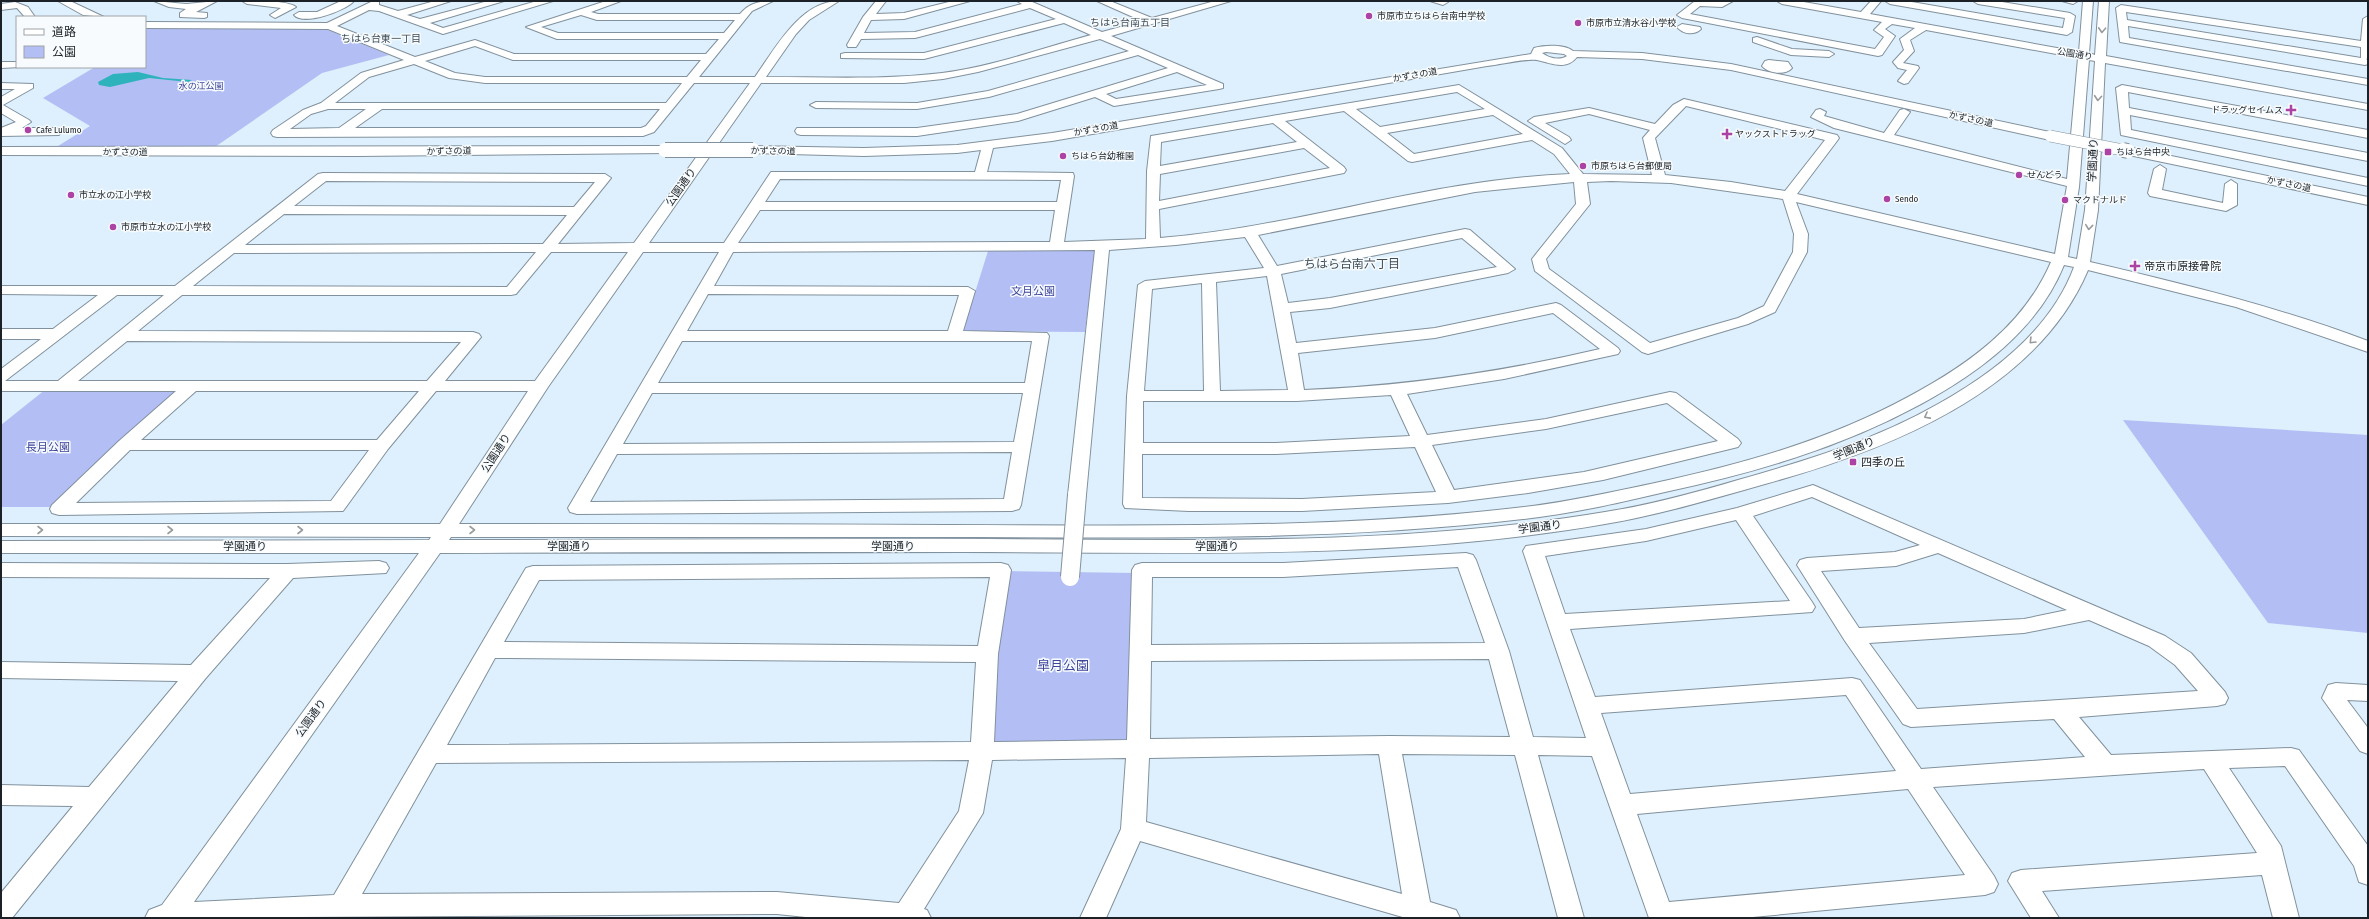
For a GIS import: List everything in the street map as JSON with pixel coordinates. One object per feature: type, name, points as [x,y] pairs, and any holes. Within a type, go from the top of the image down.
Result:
[{"type":"street","points":[[63,1],[86,13],[96,16]]},
{"type":"street","points":[[159,1],[173,6],[199,7]]},
{"type":"street","points":[[152,15],[184,1]]},
{"type":"street","points":[[212,1],[183,14],[319,15],[349,1]]},
{"type":"street","points":[[247,1],[291,7],[275,15]]},
{"type":"street","points":[[329,26],[366,6],[381,1]]},
{"type":"street","points":[[398,14],[446,1]]},
{"type":"street","points":[[421,22],[500,1]]},
{"type":"street","points":[[366,6],[380,8],[443,31],[548,1]]},
{"type":"street","points":[[616,1],[531,27],[557,36],[727,36]]},
{"type":"street","points":[[709,57],[512,57],[475,43],[365,75],[327,105],[307,112],[277,133],[643,132],[650,129],[670,106],[749,9],[768,1]]},
{"type":"street","name":"公園通り","points":[[164,917],[446,530],[540,386],[637,248],[798,25],[834,1]]},
{"type":"street","points":[[881,1],[868,17],[856,36],[800,132],[917,132],[1018,117],[1178,68]]},
{"type":"street","points":[[868,17],[904,16],[965,1]]},
{"type":"street","points":[[1102,1],[1151,21]]},
{"type":"street","points":[[1115,6],[1135,1]]},
{"type":"street","points":[[146,25],[329,26],[453,76],[485,80],[904,80],[961,74],[1226,1]]},
{"type":"street","points":[[1728,1],[1722,4],[1698,3],[1682,15],[1878,53],[1890,36],[1879,30],[1890,20]]},
{"type":"street","name":"公園通り","points":[[1782,1],[2365,106]]},
{"type":"street","points":[[1863,16],[1876,1]]},
{"type":"street","points":[[1890,1],[2067,32],[2070,16],[1978,1]]},
{"type":"street","points":[[2067,1],[2073,1]]},
{"type":"street","name":"学園通り","points":[[1,547],[435,545],[1321,545],[1486,533],[1590,521],[1667,506],[1816,464],[1874,442],[1961,398],[2016,357],[2048,324],[2073,288],[2086,257],[2092,191],[2092,57],[2088,1]]},
{"type":"street","name":"学園通り","points":[[1,530],[1073,531],[1334,528],[1403,525],[1495,516],[1590,503],[1709,477],[1806,450],[1886,416],[1936,389],[1994,349],[2025,318],[2050,282],[2060,260],[2092,57],[2104,1]]},
{"type":"street","points":[[856,36],[915,35],[1026,3],[1219,86],[1114,102],[1096,93]]},
{"type":"street","points":[[1,7],[16,4],[26,8],[30,16]]},
{"type":"street","points":[[2365,82],[2124,40],[2121,8],[2367,45]]},
{"type":"street","points":[[580,11],[597,17],[743,17]]},
{"type":"street","points":[[845,56],[924,56],[1064,20]]},
{"type":"street","points":[[2122,22],[2365,62]]},
{"type":"street","points":[[2355,179],[2363,156],[2365,62],[2368,24]]},
{"type":"street","points":[[1889,63],[1909,51],[1905,39],[1924,26]]},
{"type":"street","points":[[1694,30],[1710,31],[1767,42],[1791,52],[1817,52],[1914,68],[1904,81]]},
{"type":"street","name":"かずさの道","points":[[1,151],[357,152],[753,150],[864,152],[957,149],[1052,137],[1487,63],[1538,56],[1537,51],[1546,49],[1560,49],[1572,54],[1642,56],[1731,67],[2050,136],[2368,201]]},
{"type":"street","points":[[812,112],[917,106],[989,94],[1140,52]]},
{"type":"street","points":[[1780,64],[1791,52]]},
{"type":"street","points":[[3,65],[16,58]]},
{"type":"street","points":[[3,65],[16,65]]},
{"type":"street","points":[[961,74],[1018,117]]},
{"type":"street","points":[[466,132],[524,80]]},
{"type":"street","points":[[1,86],[29,86],[1,102]]},
{"type":"street","points":[[1153,243],[1152,206],[1155,139],[1459,88],[1558,151],[1579,177],[1583,194],[1583,204],[1539,259],[1542,271],[1648,349],[1742,321],[1770,309],[1800,252],[1801,234],[1790,206],[1789,195],[1833,138],[1684,102],[1677,107],[1649,138],[1659,178]]},
{"type":"street","points":[[2364,133],[2122,88],[2125,132],[2368,182]]},
{"type":"street","points":[[327,105],[670,106]]},
{"type":"street","points":[[342,132],[379,106]]},
{"type":"street","points":[[1345,106],[1412,158],[1533,136]]},
{"type":"street","points":[[1,108],[25,122],[4,132]]},
{"type":"street","points":[[2123,110],[2363,156]]},
{"type":"street","points":[[1378,131],[1495,111]]},
{"type":"street","points":[[1565,140],[1534,121],[1589,112],[1658,128]]},
{"type":"street","points":[[1820,112],[1817,117],[1824,121],[2073,184]]},
{"type":"street","points":[[1887,137],[1904,112]]},
{"type":"street","points":[[1152,206],[1340,170],[1275,119]]},
{"type":"street","points":[[4,132],[54,132]]},
{"type":"street","points":[[1153,171],[1306,144]]},
{"type":"street","points":[[980,176],[988,145]]},
{"type":"street","points":[[677,336],[1041,336],[1012,505],[577,508],[728,248],[776,175],[1068,176],[1056,246]]},
{"type":"street","points":[[2159,175],[2155,193],[2226,207],[2230,205],[2231,190]]},
{"type":"street","points":[[1,290],[180,289],[511,291],[605,178],[323,177],[234,249],[180,289],[125,336],[62,386]]},
{"type":"street","points":[[234,249],[1102,246],[1153,243],[1249,232],[1515,182],[1579,177],[1659,178],[1789,195],[2083,265],[2270,312],[2368,347]]},
{"type":"street","points":[[757,206],[1063,206]]},
{"type":"street","points":[[282,210],[578,211]]},
{"type":"street","points":[[1249,232],[1273,271],[1282,308],[1297,396]]},
{"type":"street","points":[[1132,448],[1262,449],[1421,441],[1523,427],[1619,409],[1670,397],[1732,443],[1645,466],[1583,479],[1448,497],[1316,506],[1132,504],[1132,448],[1135,396],[1146,285],[1209,280],[1273,271],[1465,234],[1508,269],[1330,303],[1282,308]]},
{"type":"street","points":[[1070,577],[1102,246]]},
{"type":"street","points":[[1209,280],[1212,396]]},
{"type":"street","points":[[1,377],[55,334],[115,290]]},
{"type":"street","points":[[703,290],[968,291],[954,336]]},
{"type":"street","points":[[1135,396],[1297,396],[1396,389],[1551,366],[1612,351],[1556,308],[1435,333],[1289,349]]},
{"type":"street","points":[[1,334],[55,334]]},
{"type":"street","points":[[125,336],[473,337],[382,445],[336,507],[59,508],[125,445],[192,386]]},
{"type":"street","points":[[1,386],[540,386]]},
{"type":"street","points":[[646,388],[1031,388]]},
{"type":"street","points":[[1396,389],[1448,497]]},
{"type":"street","points":[[125,445],[382,445]]},
{"type":"street","points":[[610,449],[1021,448]]},
{"type":"street","points":[[1587,706],[1852,686],[1912,779],[1985,884],[1661,916],[1601,747],[1533,551],[1646,535],[1740,513],[1813,491],[2157,641],[2183,659],[2217,698],[2060,710],[1911,718],[1853,636],[1807,565],[1896,558],[1938,546]]},
{"type":"street","points":[[1558,622],[1805,607],[1740,513]]},
{"type":"street","points":[[1094,918],[1133,830],[1138,750],[1142,570],[1282,570],[1466,560],[1498,651],[1571,918]]},
{"type":"street","points":[[1,570],[287,571],[379,568]]},
{"type":"street","points":[[164,917],[342,906],[777,903],[912,916],[971,813],[982,751],[987,654],[1001,570],[533,573],[342,906]]},
{"type":"street","points":[[1,912],[197,673],[287,571]]},
{"type":"street","points":[[1853,636],[2024,626],[2091,612]]},
{"type":"street","points":[[488,650],[987,654]]},
{"type":"street","points":[[1140,653],[1498,651]]},
{"type":"street","points":[[1,670],[197,673]]},
{"type":"street","points":[[2368,693],[2336,690],[2333,698],[2368,745]]},
{"type":"street","points":[[2060,710],[2106,766]]},
{"type":"street","points":[[429,754],[1138,750],[1388,745],[1601,747]]},
{"type":"street","points":[[1388,745],[1418,908]]},
{"type":"street","points":[[1622,805],[1912,779],[2210,759],[2292,757],[2366,863],[2368,874]]},
{"type":"street","points":[[2210,759],[2268,846],[2286,918]]},
{"type":"street","points":[[1,795],[94,798]]},
{"type":"street","points":[[1133,830],[1418,908],[1447,918]]},
{"type":"street","points":[[2046,918],[2021,881],[2273,863]]},
{"type":"green space","name":"水の江公園","points":[[146,28],[323,28],[389,55],[322,73],[215,147],[55,148],[90,126],[43,98],[93,68],[146,68]]},
{"type":"green space","name":"文月公園","points":[[988,251],[1095,251],[1085,332],[963,331]]},
{"type":"green space","name":"長月公園","points":[[46,389],[185,389],[51,507],[1,507],[1,425]]},
{"type":"green space","points":[[2123,420],[2368,435],[2368,633],[2268,623]]},
{"type":"green space","name":"皐月公園","points":[[1005,571],[1136,573],[1132,745],[987,746]]},
{"type":"shaded area","points":[[138,72],[163,78],[192,80],[188,82],[149,78],[110,87],[99,85],[98,82],[113,74]]},
{"type":"place","name":"市原市立ちはら台南中学校","points":[[1369,16]]},
{"type":"place","name":"市原市立清水谷小学校","points":[[1578,23]]},
{"type":"place","name":"ドラッグセイムス","points":[[2291,110]]},
{"type":"place","name":"Cafe Lulumo","points":[[28,130]]},
{"type":"place","name":"ヤックストドラッグ","points":[[1727,134]]},
{"type":"place","name":"ちはら台中央","points":[[2108,152]]},
{"type":"place","name":"ちはら台幼稚園","points":[[1063,156]]},
{"type":"place","name":"市原ちはら台郵便局","points":[[1583,166]]},
{"type":"place","name":"せんどう","points":[[2019,175]]},
{"type":"place","name":"市立水の江小学校","points":[[71,195]]},
{"type":"place","name":"Sendo","points":[[1887,199]]},
{"type":"place","name":"マクドナルド","points":[[2065,200]]},
{"type":"place","name":"市原市立水の江小学校","points":[[113,227]]},
{"type":"place","name":"帝京市原接骨院","points":[[2135,266]]},
{"type":"place","name":"四季の丘","points":[[1853,462]]},
{"type":"district","name":"ちはら台南五丁目","points":[[1130,23]]},
{"type":"district","name":"ちはら台東一丁目","points":[[381,39]]},
{"type":"district","name":"ちはら台南六丁目","points":[[1352,264]]}]
